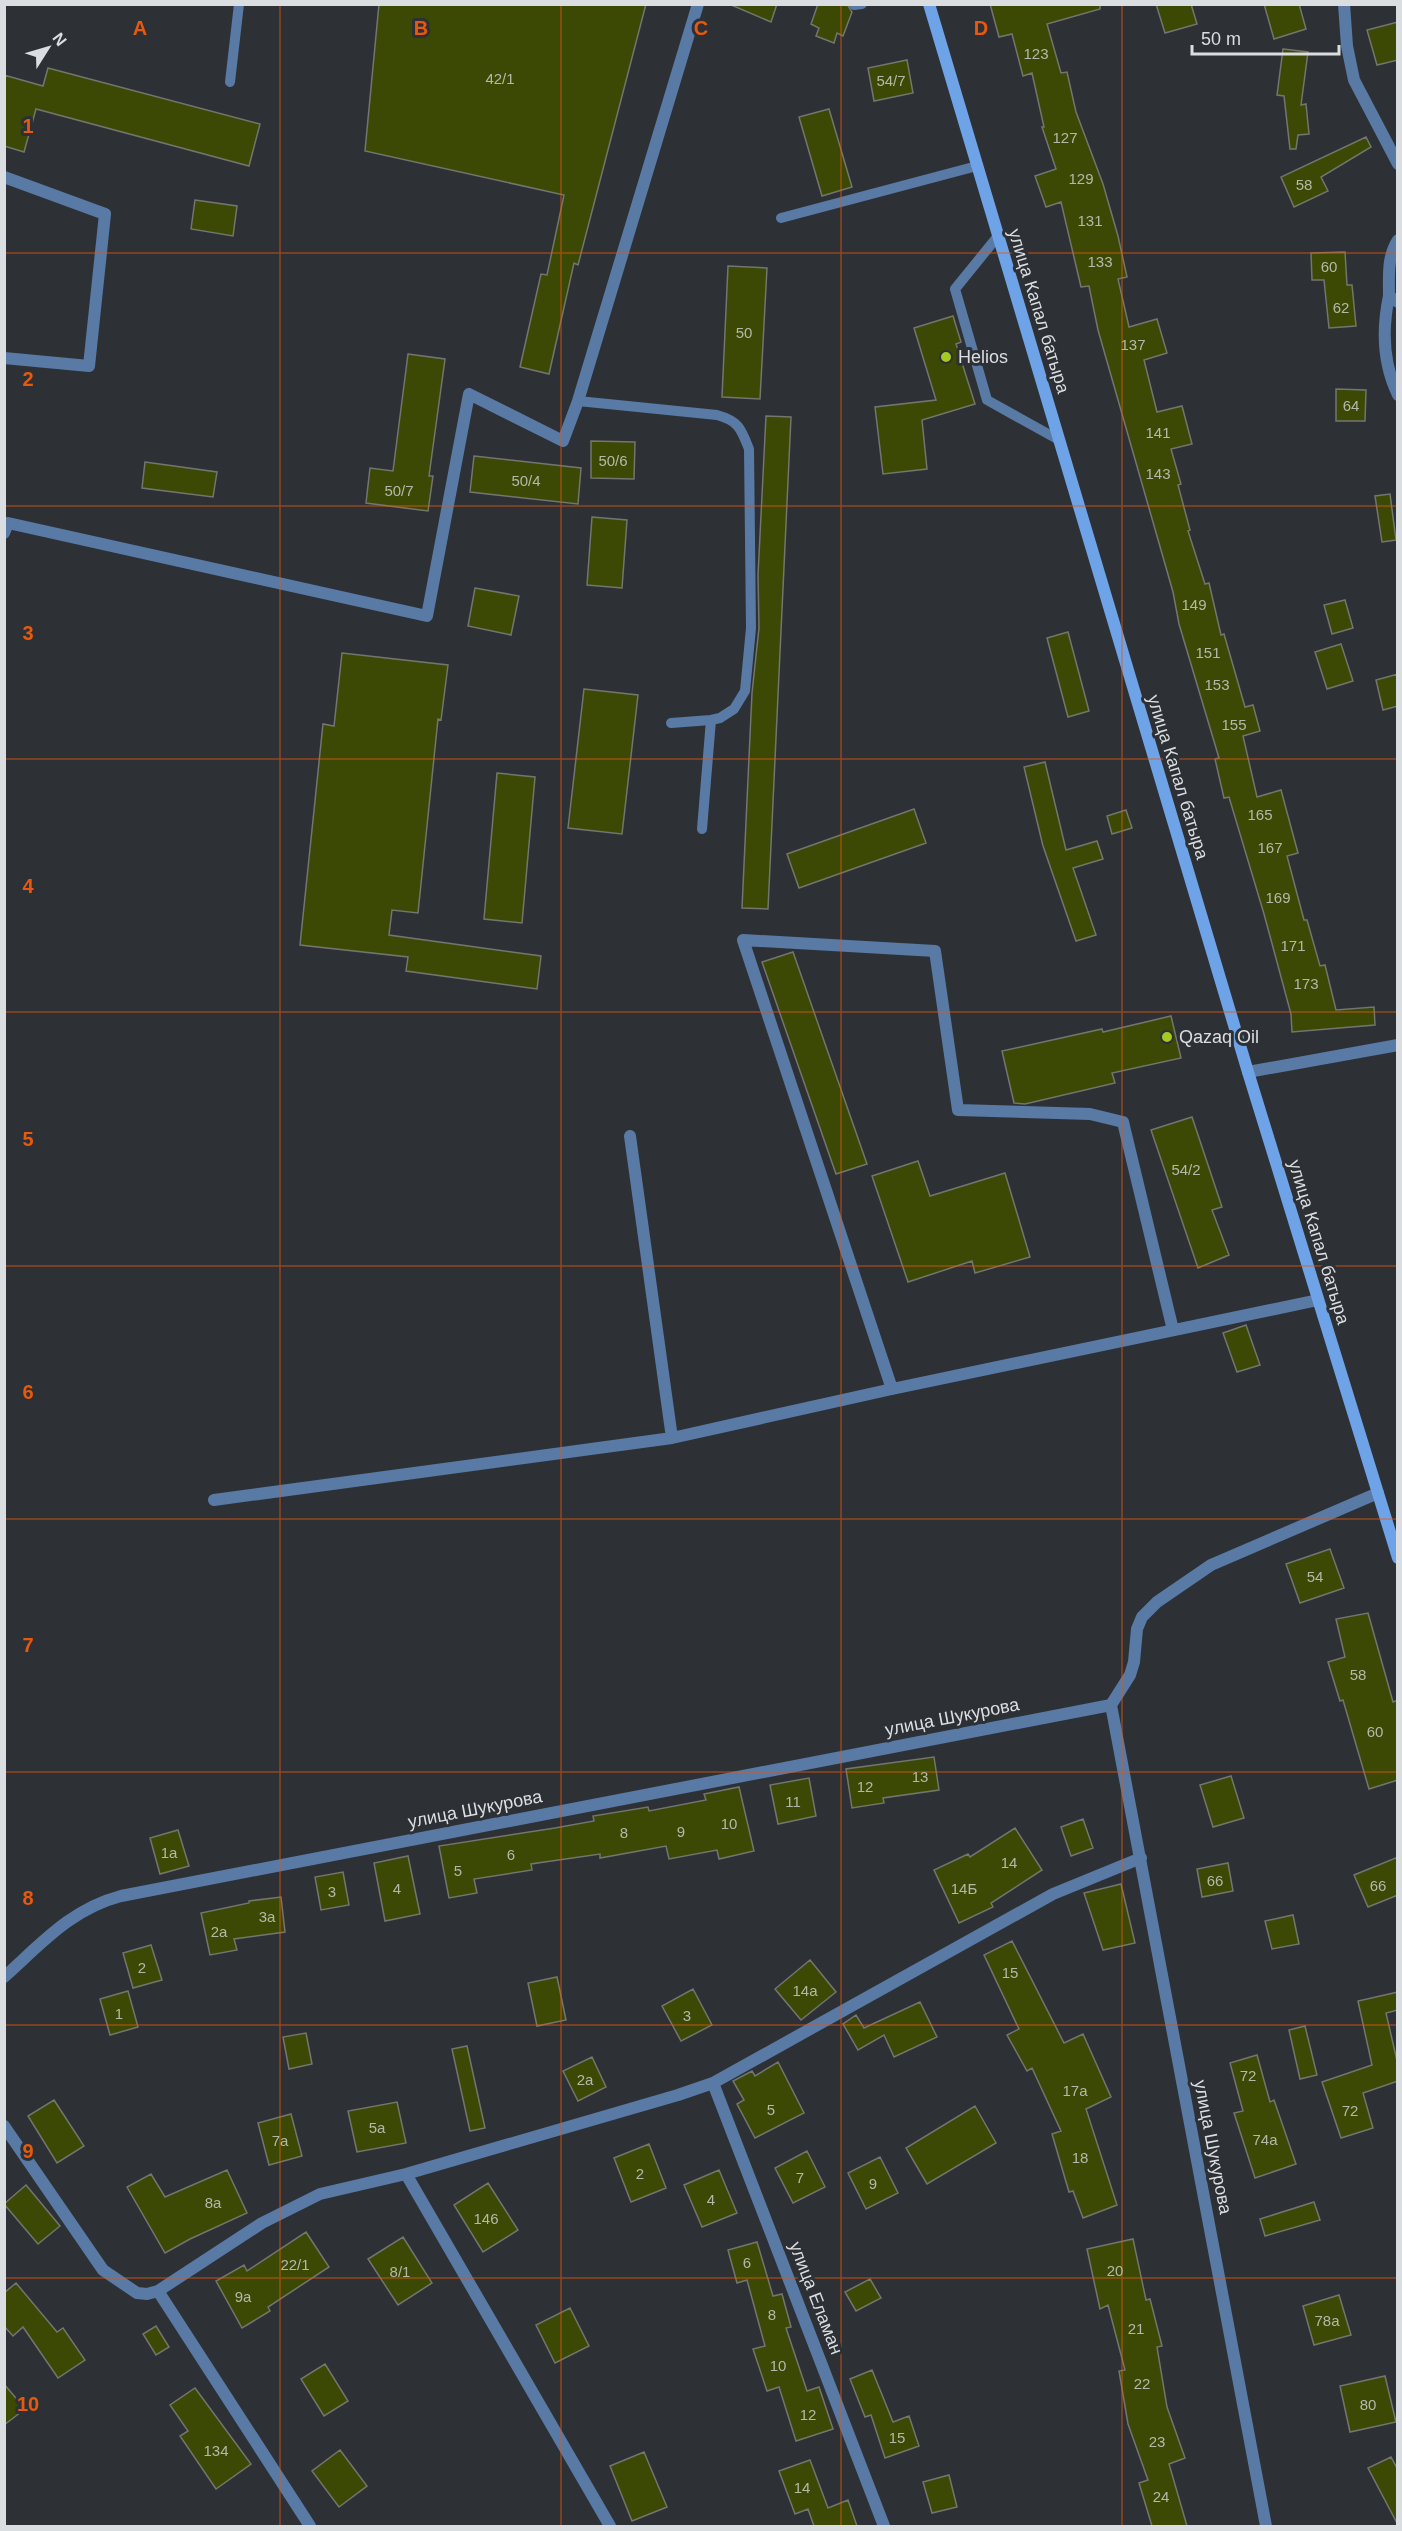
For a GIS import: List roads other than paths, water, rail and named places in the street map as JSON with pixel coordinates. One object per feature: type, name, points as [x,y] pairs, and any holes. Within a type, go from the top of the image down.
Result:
[{"type":"main road","name":"улица Капал батыра","points":[[929,4],[1248,1072],[1398,1557]]},
{"type":"street","points":[[4,533],[8,523],[427,616],[469,394],[563,441],[578,401],[698,4]]},
{"type":"street","points":[[1344,4],[1347,46],[1354,80],[1398,164]]},
{"type":"street","points":[[4,177],[105,214],[89,366],[4,358]]},
{"type":"street","points":[[1398,240],[1391,251],[1393,299],[1384,319],[1385,352],[1398,395]]},
{"type":"street","points":[[892,1389],[743,940],[935,951],[958,1110],[1090,1114],[1123,1122],[1173,1330]]},
{"type":"street","points":[[1248,1072],[1398,1045]]},
{"type":"street","points":[[630,1136],[672,1438]]},
{"type":"street","points":[[214,1500],[672,1438],[1318,1299]]},
{"type":"street","points":[[1111,1705],[1130,1676],[1134,1662],[1137,1629],[1142,1617],[1157,1602],[1211,1565],[1378,1493]]},
{"type":"street","name":"улица Шукурова","points":[[4,1977],[67,1920],[101,1901],[121,1896],[1111,1705],[1266,2526]]},
{"type":"street","points":[[4,2126],[103,2270],[137,2293],[147,2294],[158,2291],[262,2223],[320,2194],[406,2174],[678,2095],[712,2083],[1053,1894],[1141,1858]]},
{"type":"street","name":"улица Еламан","points":[[712,2083],[884,2526]]},
{"type":"street","points":[[406,2174],[610,2526]]},
{"type":"street","points":[[158,2291],[310,2526]]},
{"type":"lane","points":[[230,82],[239,4]]},
{"type":"lane","points":[[854,5],[862,4]]},
{"type":"lane","points":[[781,218],[977,166]]},
{"type":"lane","points":[[998,236],[956,289],[987,400],[1059,440]]},
{"type":"lane","points":[[578,401],[717,415],[734,420],[743,432],[749,449],[751,628],[745,691],[734,709],[720,718],[671,723]]},
{"type":"lane","points":[[702,829],[711,720]]},
{"type":"place","name":"Helios","points":[[946,357]]},
{"type":"place","name":"Qazaq Oil","points":[[1167,1037]]}]
